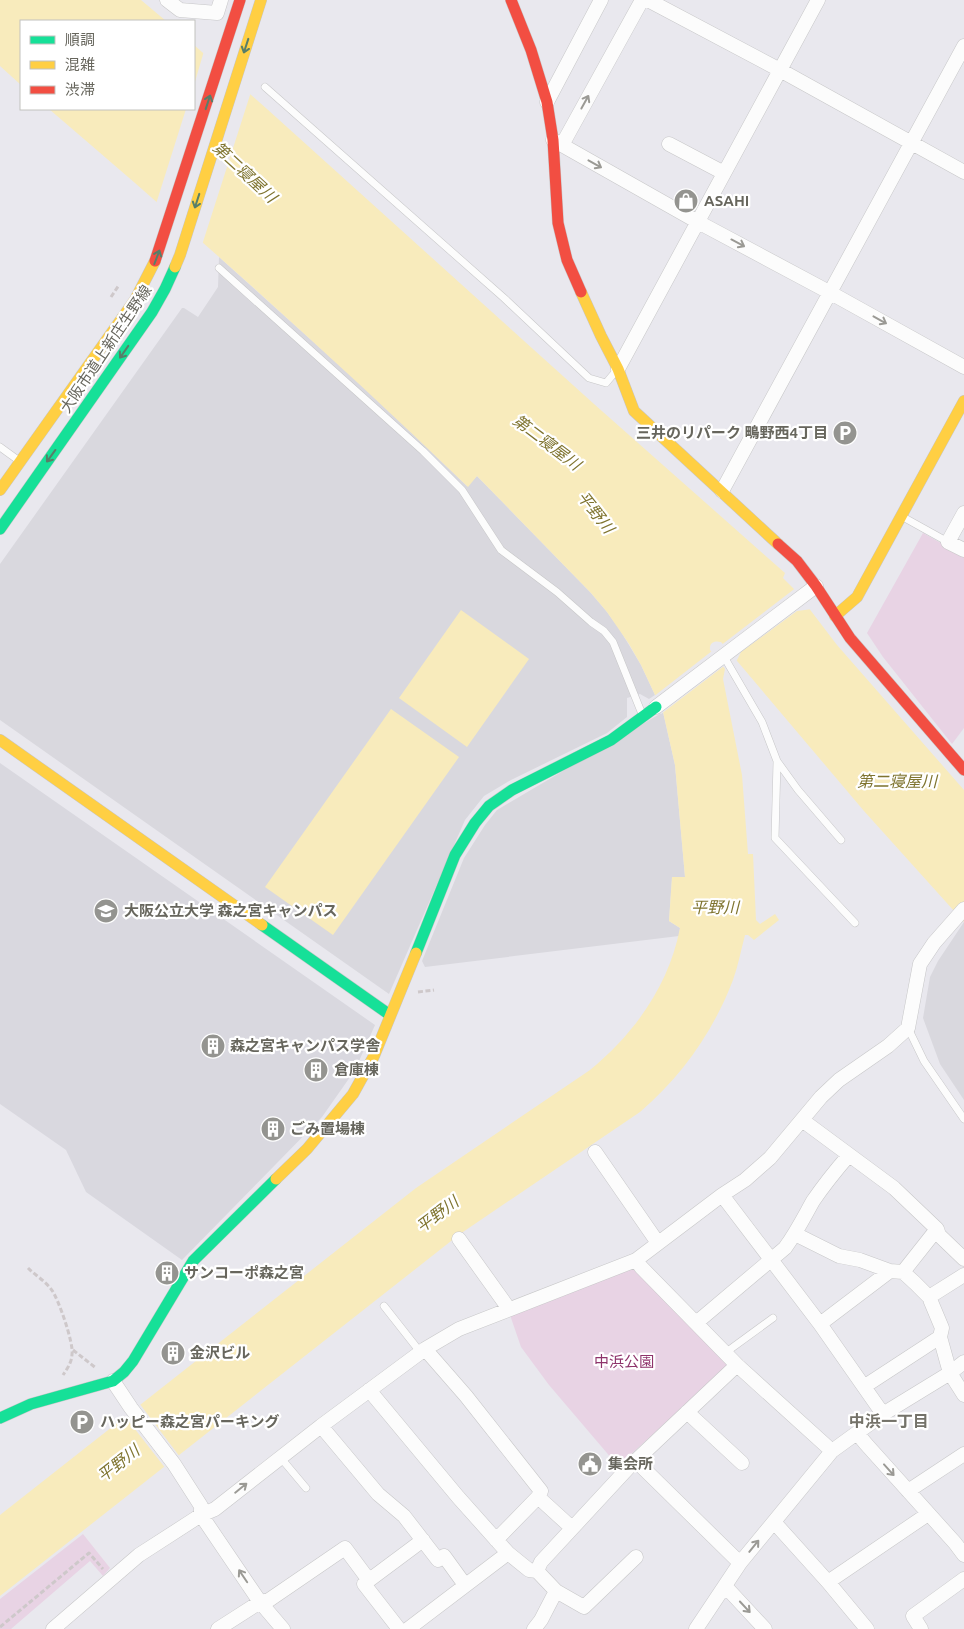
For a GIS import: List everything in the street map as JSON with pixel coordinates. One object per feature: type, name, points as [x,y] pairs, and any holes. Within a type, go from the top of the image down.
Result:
[{"type":"street","points":[[168,0],[180,10],[217,13],[221,0]]},
{"type":"street","name":"大阪市道上新庄生野線","points":[[0,490],[135,300],[151,272],[240,0]]},
{"type":"street","name":"大阪市道上新庄生野線","points":[[0,528],[152,312],[165,289],[180,255],[261,0]]},
{"type":"street","points":[[511,0],[531,50],[557,143],[558,223],[567,260],[618,369],[634,410],[788,551],[816,586],[859,648],[964,770]]},
{"type":"street","points":[[547,102],[601,0]]},
{"type":"street","points":[[557,143],[642,0]]},
{"type":"street","points":[[648,0],[780,70],[964,172]]},
{"type":"street","points":[[618,369],[818,0]]},
{"type":"street","points":[[722,491],[964,46]]},
{"type":"street","points":[[557,143],[964,367]]},
{"type":"street","points":[[669,144],[724,173]]},
{"type":"street","points":[[835,616],[857,597],[964,401]]},
{"type":"street","points":[[21,461],[38,474]]},
{"type":"street","points":[[964,513],[948,542],[964,550]]},
{"type":"street","points":[[0,1418],[46,1399],[113,1381],[124,1372],[133,1361],[193,1261],[308,1149],[348,1100],[374,1056],[455,855],[485,810],[512,790],[611,740],[816,586]]},
{"type":"street","points":[[0,740],[390,1015]]},
{"type":"street","points":[[53,1629],[139,1555],[201,1515],[215,1509],[280,1457],[423,1351],[459,1329],[636,1260],[744,1180],[770,1158],[822,1096],[839,1080],[888,1046],[908,1028],[920,964],[960,913]]},
{"type":"street","points":[[802,1120],[894,1188],[964,1259]]},
{"type":"street","points":[[596,1152],[658,1243]]},
{"type":"street","points":[[696,1323],[785,1248],[813,1202],[849,1155]]},
{"type":"street","points":[[722,1195],[820,1324],[883,1414]]},
{"type":"street","points":[[820,1324],[896,1271],[936,1229]]},
{"type":"street","points":[[795,1234],[839,1256],[896,1271],[929,1298],[942,1328],[940,1337],[950,1373],[964,1395]]},
{"type":"street","points":[[459,1239],[509,1309]]},
{"type":"street","points":[[636,1260],[737,1365],[832,1451]]},
{"type":"street","points":[[929,1298],[964,1275]]},
{"type":"street","points":[[865,1386],[940,1337]]},
{"type":"street","points":[[423,1351],[466,1396],[541,1491],[538,1497],[496,1540]]},
{"type":"street","points":[[696,1629],[740,1563],[832,1451],[883,1414],[950,1373],[964,1362]]},
{"type":"street","points":[[537,1571],[541,1562],[636,1461],[737,1365]]},
{"type":"street","points":[[113,1381],[174,1464],[201,1506],[201,1515],[260,1602],[283,1629]]},
{"type":"street","points":[[369,1390],[458,1497],[508,1553],[529,1570],[537,1571],[556,1591],[584,1608],[636,1557]]},
{"type":"street","points":[[687,1412],[742,1463]]},
{"type":"street","points":[[321,1426],[378,1494],[404,1516],[438,1560],[444,1556],[465,1585]]},
{"type":"street","points":[[857,1433],[928,1514],[960,1541],[964,1555]]},
{"type":"street","points":[[908,1491],[964,1454]]},
{"type":"street","points":[[636,1461],[740,1563]]},
{"type":"street","points":[[538,1497],[572,1528]]},
{"type":"street","points":[[828,1582],[928,1514]]},
{"type":"street","points":[[774,1522],[867,1629]]},
{"type":"street","points":[[399,1629],[364,1584],[368,1579],[423,1540]]},
{"type":"street","points":[[218,1629],[260,1602],[269,1600],[345,1548],[368,1579]]},
{"type":"street","points":[[408,1629],[508,1553]]},
{"type":"street","points":[[922,1629],[913,1616],[964,1579]]},
{"type":"street","points":[[725,1586],[765,1629]]},
{"type":"street","points":[[534,1629],[541,1620],[556,1591]]},
{"type":"lane","points":[[265,87],[504,298],[589,378],[606,383],[618,369]]},
{"type":"lane","points":[[219,268],[423,451],[462,490],[501,550],[604,631],[613,642],[643,717]]},
{"type":"lane","points":[[0,447],[21,461]]},
{"type":"lane","points":[[901,516],[948,542]]},
{"type":"lane","points":[[722,656],[762,722],[777,761],[798,790],[841,840]]},
{"type":"lane","points":[[777,761],[775,838],[854,923]]},
{"type":"lane","points":[[908,1028],[924,1061],[964,1120]]},
{"type":"lane","points":[[384,1306],[423,1351]]},
{"type":"lane","points":[[725,1353],[773,1318]]},
{"type":"lane","points":[[280,1457],[306,1488]]},
{"type":"path","points":[[108,301],[124,278]]},
{"type":"path","points":[[28,1268],[51,1288],[56,1297],[73,1350],[69,1365],[61,1378]]},
{"type":"path","points":[[73,1350],[96,1368]]},
{"type":"path","points":[[0,1627],[89,1553],[111,1578]]},
{"type":"shaded area","points":[[219,257],[378,400],[467,486],[477,476],[591,593],[607,612],[641,665],[655,695],[649,699],[640,694],[627,698],[627,717],[607,733],[511,780],[484,796],[465,820],[389,994],[0,720],[0,564],[182,308],[198,317],[218,287]]},
{"type":"shaded area","points":[[663,712],[675,765],[685,877],[672,878],[669,921],[680,928],[679,936],[425,967],[422,961],[464,858],[497,810]]},
{"type":"shaded area","name":"大阪公立大学 森之宮キャンパス","points":[[0,763],[375,1025],[355,1070],[322,1117],[182,1260],[86,1192],[66,1150],[0,1104]]},
{"type":"shaded area","points":[[964,922],[964,1100],[940,1064],[923,1018],[930,977],[938,961]]},
{"type":"green space","points":[[923,533],[964,556],[964,728],[952,744],[883,657],[867,633]]},
{"type":"green space","name":"中浜公園","points":[[634,1268],[694,1325],[728,1366],[618,1466],[549,1385],[521,1347],[510,1315]]},
{"type":"green space","points":[[83,1534],[110,1568],[103,1576],[90,1561],[11,1629],[0,1629],[0,1599]]},
{"type":"water","points":[[0,0],[141,0],[165,20],[20,20],[20,84],[0,66]]},
{"type":"water","points":[[195,46],[785,573],[783,578],[795,590],[837,645],[964,790],[964,922],[864,811],[721,642],[716,641],[712,643],[710,650],[725,669],[723,679],[742,775],[748,854],[753,854],[756,920],[760,924],[775,914],[779,920],[754,940],[745,935],[735,975],[725,999],[695,1052],[669,1084],[640,1112],[460,1234],[0,1596],[0,1515],[416,1188],[590,1070],[622,1040],[648,1006],[668,969],[680,928],[669,921],[672,877],[685,877],[675,765],[663,712],[641,665],[607,612],[591,593],[477,476],[468,487],[365,390],[156,201],[50,110],[195,110]]},
{"type":"water","points":[[461,610],[529,659],[467,747],[399,698]]},
{"type":"water","points":[[391,709],[459,757],[333,935],[265,887]]},
{"type":"pier","points":[[204,51],[251,92],[202,245],[156,204],[186,110],[195,110],[195,82]]},
{"type":"pier","points":[[796,587],[812,609],[797,611],[741,652],[736,662],[733,661],[720,646]]},
{"type":"pier","points":[[712,651],[724,666],[661,714],[653,697]]},
{"type":"pier","points":[[139,1403],[180,1457],[166,1469],[124,1415]]},
{"type":"traffic: fast","points":[[0,529],[152,312],[175,267]]},
{"type":"traffic: fast","points":[[416,953],[455,855],[475,823],[489,806],[512,790],[611,740],[656,707]]},
{"type":"traffic: fast","points":[[262,925],[390,1015]]},
{"type":"traffic: fast","points":[[0,1418],[31,1404],[113,1381],[124,1372],[133,1361],[193,1261],[276,1179]]},
{"type":"traffic: slow","points":[[175,267],[261,0]]},
{"type":"traffic: slow","points":[[0,490],[135,300],[155,261]]},
{"type":"traffic: slow","points":[[581,292],[618,369],[634,411],[778,544]]},
{"type":"traffic: slow","points":[[835,616],[857,597],[964,401]]},
{"type":"traffic: slow","points":[[0,740],[262,925]]},
{"type":"traffic: slow","points":[[276,1179],[307,1149],[353,1094],[374,1056],[416,953]]},
{"type":"traffic: jam","points":[[155,261],[240,0]]},
{"type":"traffic: jam","points":[[511,0],[531,50],[547,102],[553,140],[558,223],[567,260],[581,292]]},
{"type":"traffic: jam","points":[[778,544],[797,561],[850,638],[964,770]]},
{"type":"place","name":"ASAHI","points":[[686,201]]},
{"type":"place","name":"三井のリパーク 鴫野西4丁目","points":[[845,433]]},
{"type":"place","name":"大阪公立大学 森之宮キャンパス","points":[[106,911]]},
{"type":"place","name":"森之宮キャンパス学舎","points":[[213,1046]]},
{"type":"place","name":"倉庫棟","points":[[316,1070]]},
{"type":"place","name":"ごみ置場棟","points":[[273,1129]]},
{"type":"place","name":"サンコーポ森之宮","points":[[167,1273]]},
{"type":"place","name":"金沢ビル","points":[[173,1353]]},
{"type":"place","name":"ハッピー森之宮パーキング","points":[[82,1422]]},
{"type":"place","name":"集会所","points":[[590,1464]]},
{"type":"district","name":"中浜一丁目","points":[[889,1421]]},
{"type":"water label","name":"第二寝屋川","points":[[245,172]]},
{"type":"water label","name":"第二寝屋川","points":[[547,442]]},
{"type":"water label","name":"平野川","points":[[596,512]]},
{"type":"water label","name":"第二寝屋川","points":[[897,781]]},
{"type":"water label","name":"平野川","points":[[715,907]]},
{"type":"water label","name":"平野川","points":[[437,1214]]},
{"type":"water label","name":"平野川","points":[[118,1463]]}]
